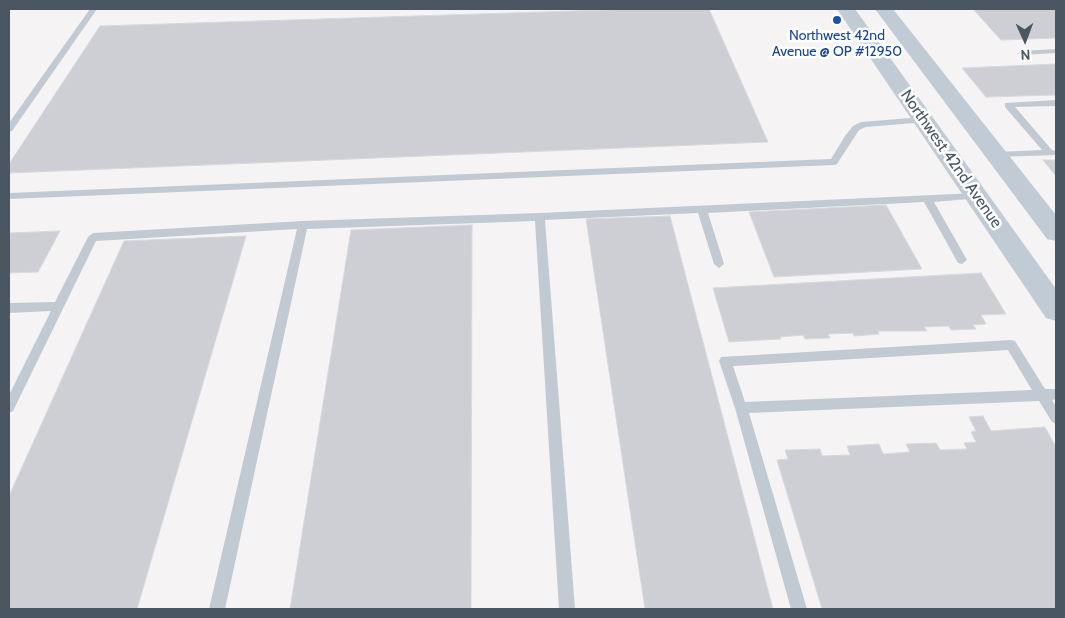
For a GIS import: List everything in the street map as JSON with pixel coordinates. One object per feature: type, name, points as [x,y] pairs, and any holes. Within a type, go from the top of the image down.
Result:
[{"type":"main road","name":"Northwest 42nd Avenue","points":[[846,9],[1056,310]]},
{"type":"main road","points":[[884,9],[1056,232]]},
{"type":"lane","points":[[9,129],[93,9]]},
{"type":"lane","points":[[1022,53],[1056,51]]},
{"type":"lane","points":[[1053,153],[1008,105],[1056,103]]},
{"type":"lane","points":[[9,196],[834,162],[848,138],[856,128],[864,124],[923,120]]},
{"type":"lane","points":[[997,155],[1053,153]]},
{"type":"lane","points":[[9,407],[93,237],[977,196]]},
{"type":"lane","points":[[926,198],[962,260]]},
{"type":"lane","points":[[702,209],[719,264]]},
{"type":"lane","points":[[540,217],[567,609]]},
{"type":"lane","points":[[218,609],[303,226]]},
{"type":"lane","points":[[9,308],[58,306]]},
{"type":"lane","points":[[799,609],[741,408],[725,361],[1011,345],[1056,418]]},
{"type":"lane","points":[[741,408],[1056,394]]},
{"type":"building","points":[[636,9],[709,9],[768,142],[9,173],[9,164],[100,26]]},
{"type":"building","points":[[973,9],[1056,9],[1056,38],[1001,40]]},
{"type":"building","points":[[1056,64],[1056,95],[986,97],[962,68]]},
{"type":"building","points":[[1043,160],[1056,160],[1056,176]]},
{"type":"building","points":[[886,205],[922,269],[774,277],[749,212]]},
{"type":"building","points":[[670,216],[773,609],[645,609],[586,219]]},
{"type":"building","points":[[472,225],[471,609],[290,609],[351,230]]},
{"type":"building","points":[[60,231],[38,272],[9,273],[9,233]]},
{"type":"building","points":[[246,236],[137,609],[9,609],[9,496],[124,241]]},
{"type":"building","points":[[981,273],[1006,314],[981,315],[986,324],[973,325],[976,329],[951,330],[949,326],[924,327],[927,331],[878,331],[879,334],[854,336],[853,333],[828,334],[830,338],[805,339],[803,335],[780,337],[781,339],[729,342],[713,288]]},
{"type":"building","points":[[983,416],[991,431],[1045,427],[1056,447],[1056,609],[822,609],[777,460],[788,459],[785,450],[820,449],[822,456],[850,455],[847,446],[879,444],[883,454],[910,452],[906,444],[936,443],[940,450],[967,449],[964,443],[976,442],[971,432],[976,431],[969,417]]},
{"type":"place","name":"Northwest 42nd Avenue @ OP #12950","points":[[837,20]]}]
